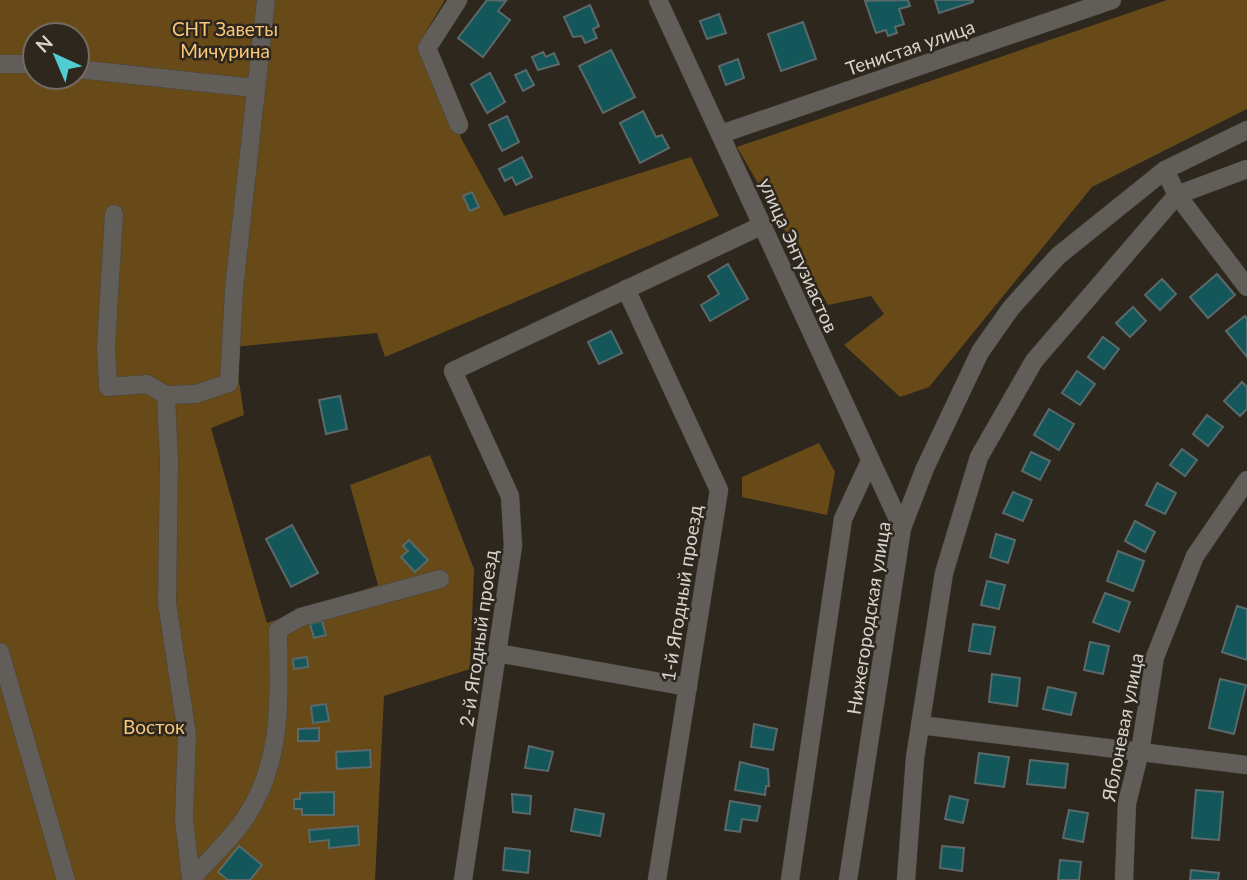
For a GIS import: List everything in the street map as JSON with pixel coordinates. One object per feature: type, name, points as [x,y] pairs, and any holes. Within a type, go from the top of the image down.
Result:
[{"type":"street","points":[[114,214],[106,346],[108,387],[147,384],[166,395],[196,394],[229,383],[234,289],[254,88],[266,0]]},
{"type":"street","points":[[458,0],[427,48],[459,125]]},
{"type":"street","name":"улица Энтузиастов","points":[[658,0],[902,528]]},
{"type":"street","name":"Тенистая улица","points":[[722,134],[1112,0]]},
{"type":"street","points":[[0,64],[21,64]]},
{"type":"street","points":[[91,71],[254,88]]},
{"type":"street","name":"Нижегородская улица","points":[[848,880],[902,528],[925,468],[980,352],[1012,308],[1058,256],[1165,170],[1247,130]]},
{"type":"street","points":[[906,880],[920,726],[944,573],[979,457],[1034,361],[1177,195],[1247,169]]},
{"type":"street","points":[[1165,170],[1177,195],[1247,287]]},
{"type":"street","points":[[626,289],[763,225]]},
{"type":"street","name":"2-й Ягодный проезд","points":[[463,880],[513,546],[510,496],[453,371],[626,289]]},
{"type":"street","name":"1-й Ягодный проезд","points":[[626,289],[719,490],[657,880]]},
{"type":"street","points":[[166,395],[169,461],[167,603],[187,734],[184,820],[191,880]]},
{"type":"street","points":[[790,880],[843,519],[870,461]]},
{"type":"street","name":"Яблоневая улица","points":[[1124,880],[1127,803],[1140,751],[1155,657],[1195,556],[1247,480]]},
{"type":"street","points":[[191,880],[239,827],[271,768],[279,721],[278,631],[301,617],[440,579]]},
{"type":"street","points":[[498,653],[688,687]]},
{"type":"street","points":[[1,658],[66,880]]},
{"type":"street","points":[[920,726],[1247,765]]},
{"type":"green space","name":"Восток","points":[[0,0],[445,0],[427,30],[461,138],[504,216],[691,157],[719,216],[385,357],[377,333],[234,347],[244,415],[211,428],[267,623],[378,585],[350,485],[430,455],[474,569],[470,669],[384,696],[375,880],[0,880]]},
{"type":"green space","points":[[1167,0],[1247,0],[1247,109],[1092,187],[929,387],[900,397],[844,345],[884,314],[871,296],[828,305],[737,147]]},
{"type":"green space","points":[[819,443],[835,472],[827,515],[742,497],[742,477]]},
{"type":"building","points":[[487,0],[506,1],[498,11],[510,20],[483,57],[458,38]]},
{"type":"building","points":[[908,0],[910,6],[899,9],[904,24],[895,27],[897,33],[888,36],[886,30],[876,33],[865,1]]},
{"type":"building","points":[[935,0],[973,0],[973,2],[939,13]]},
{"type":"building","points":[[590,5],[599,26],[593,29],[597,38],[585,43],[582,36],[573,37],[564,17]]},
{"type":"building","points":[[719,14],[726,33],[707,39],[700,21]]},
{"type":"building","points":[[803,22],[816,59],[781,71],[768,34]]},
{"type":"building","points":[[611,50],[635,97],[603,113],[579,66]]},
{"type":"building","points":[[543,52],[546,57],[554,53],[559,64],[538,70],[532,57]]},
{"type":"building","points":[[738,59],[744,78],[726,85],[719,66]]},
{"type":"building","points":[[526,70],[534,85],[523,91],[515,75]]},
{"type":"building","points":[[490,73],[505,102],[487,113],[471,84]]},
{"type":"building","points":[[643,111],[656,137],[662,135],[669,148],[640,163],[620,123]]},
{"type":"building","points":[[507,116],[519,142],[502,151],[489,125]]},
{"type":"building","points":[[522,157],[532,177],[516,185],[512,177],[505,181],[499,169]]},
{"type":"building","points":[[472,192],[479,207],[470,211],[463,196]]},
{"type":"building","points":[[728,264],[748,299],[710,321],[701,305],[719,294],[708,276]]},
{"type":"building","points":[[1217,274],[1235,295],[1208,318],[1190,297]]},
{"type":"building","points":[[1162,279],[1176,294],[1160,310],[1145,295]]},
{"type":"building","points":[[1133,307],[1146,321],[1130,337],[1116,323]]},
{"type":"building","points":[[1245,316],[1247,319],[1247,357],[1226,331]]},
{"type":"building","points":[[611,331],[622,353],[599,364],[588,342]]},
{"type":"building","points":[[1103,337],[1119,349],[1104,369],[1088,357]]},
{"type":"building","points":[[1077,371],[1095,384],[1080,405],[1062,393]]},
{"type":"building","points":[[1242,382],[1247,387],[1247,409],[1240,416],[1224,401]]},
{"type":"building","points":[[340,396],[347,429],[326,434],[319,400]]},
{"type":"building","points":[[1049,409],[1074,424],[1059,450],[1034,435]]},
{"type":"building","points":[[1207,415],[1223,427],[1208,446],[1193,434]]},
{"type":"building","points":[[1182,449],[1197,460],[1185,476],[1170,465]]},
{"type":"building","points":[[1031,452],[1050,461],[1040,480],[1022,471]]},
{"type":"building","points":[[1157,483],[1176,493],[1165,514],[1146,505]]},
{"type":"building","points":[[1013,492],[1032,500],[1023,521],[1003,513]]},
{"type":"building","points":[[1135,521],[1155,532],[1145,552],[1125,541]]},
{"type":"building","points":[[292,525],[318,573],[291,587],[266,539]]},
{"type":"building","points":[[996,534],[1015,540],[1008,563],[990,557]]},
{"type":"building","points":[[409,540],[428,560],[415,572],[401,557],[408,551],[403,546]]},
{"type":"building","points":[[1118,551],[1144,561],[1133,591],[1107,581]]},
{"type":"building","points":[[987,581],[1005,585],[999,609],[981,605]]},
{"type":"building","points":[[1105,593],[1130,602],[1119,632],[1093,622]]},
{"type":"building","points":[[1237,606],[1247,609],[1247,660],[1222,652]]},
{"type":"building","points":[[322,621],[326,635],[314,638],[310,624]]},
{"type":"building","points":[[973,624],[995,627],[990,654],[969,651]]},
{"type":"building","points":[[1090,642],[1109,646],[1103,674],[1084,670]]},
{"type":"building","points":[[307,657],[308,667],[294,669],[293,659]]},
{"type":"building","points":[[992,674],[1020,678],[1017,706],[989,702]]},
{"type":"building","points":[[1220,679],[1246,685],[1234,734],[1209,728]]},
{"type":"building","points":[[1048,687],[1076,693],[1071,715],[1043,709]]},
{"type":"building","points":[[326,704],[329,721],[313,723],[311,706]]},
{"type":"building","points":[[754,724],[777,729],[773,750],[751,747]]},
{"type":"building","points":[[319,728],[319,741],[298,741],[298,729]]},
{"type":"building","points":[[529,746],[553,752],[548,771],[525,768]]},
{"type":"building","points":[[370,750],[371,767],[337,769],[336,752]]},
{"type":"building","points":[[979,753],[1009,757],[1004,787],[975,783]]},
{"type":"building","points":[[1030,760],[1068,764],[1065,788],[1027,784]]},
{"type":"building","points":[[740,762],[768,769],[769,786],[766,786],[765,795],[735,790]]},
{"type":"building","points":[[1196,790],[1223,792],[1219,840],[1192,838]]},
{"type":"building","points":[[334,792],[334,815],[302,815],[302,809],[294,809],[294,799],[300,799],[300,793]]},
{"type":"building","points":[[512,794],[531,796],[530,814],[513,812]]},
{"type":"building","points":[[950,796],[968,800],[963,823],[945,819]]},
{"type":"building","points":[[730,801],[760,806],[757,821],[742,819],[740,832],[725,830]]},
{"type":"building","points":[[575,809],[604,814],[600,836],[571,831]]},
{"type":"building","points":[[1069,810],[1088,813],[1083,842],[1063,838]]},
{"type":"building","points":[[358,826],[359,845],[329,848],[329,840],[310,842],[309,830]]},
{"type":"building","points":[[239,846],[262,865],[250,880],[228,880],[218,872]]},
{"type":"building","points":[[942,846],[964,848],[962,871],[940,868]]},
{"type":"building","points":[[505,848],[530,851],[528,873],[503,870]]},
{"type":"building","points":[[1060,860],[1081,862],[1079,880],[1058,880]]},
{"type":"building","points":[[1191,870],[1219,873],[1218,880],[1190,880]]},
{"type":"park label","name":"СНТ Заветы Мичурина","points":[[225,39]]}]
